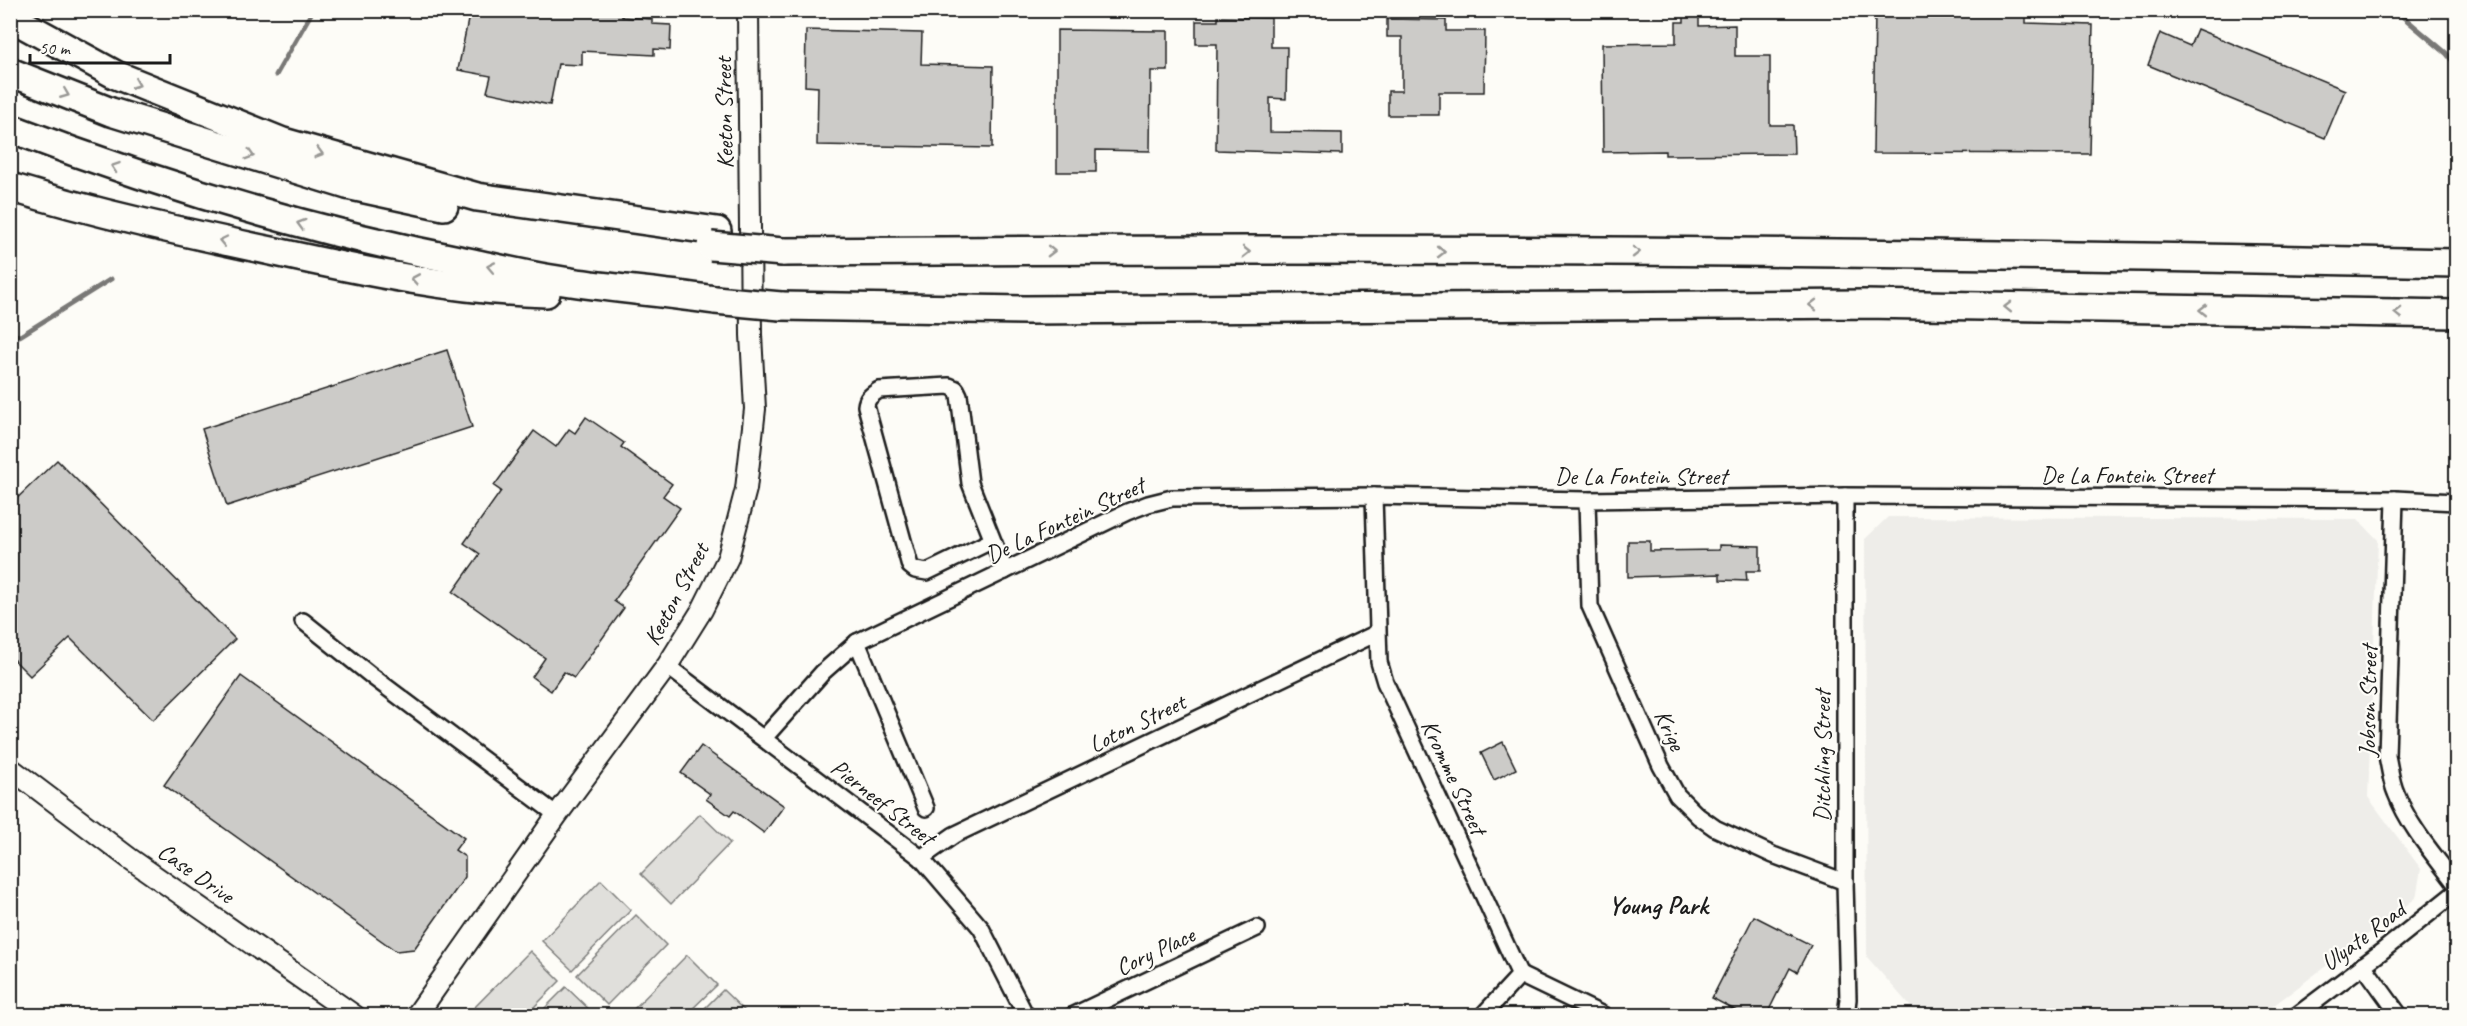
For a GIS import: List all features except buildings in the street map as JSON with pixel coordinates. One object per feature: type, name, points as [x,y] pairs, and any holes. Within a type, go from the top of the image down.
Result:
[{"type":"highway","points":[[10,17],[116,75],[283,142],[477,197],[714,238]]},
{"type":"highway","points":[[10,72],[111,112],[347,185],[449,207],[555,226],[781,244],[1013,250],[1871,252],[2457,263]]},
{"type":"highway","points":[[10,128],[87,158],[170,185],[334,233],[402,249],[570,282],[781,306],[1037,310],[1864,304],[2457,314]]},
{"type":"highway","points":[[10,187],[139,223],[326,263],[438,283],[538,292],[682,295]]},
{"type":"street","name":"Keeton Street","points":[[416,1016],[557,815],[667,666],[702,610],[728,558],[746,489],[755,409],[751,335],[748,10]]},
{"type":"street","points":[[991,540],[927,573],[910,566],[866,406],[872,394],[879,390],[949,386],[956,390],[959,395],[970,483],[1005,571]]},
{"type":"street","name":"De La Fontein Street","points":[[764,738],[823,672],[857,642],[1127,512],[1172,498],[1374,496],[1587,500],[1845,496],[2457,502]]},
{"type":"street","name":"Kromme Street","points":[[1374,496],[1377,633],[1379,662],[1385,682],[1520,975]]},
{"type":"street","name":"Ditchling Street","points":[[1845,496],[1845,882],[1848,999],[1846,1016]]},
{"type":"street","name":"Krige","points":[[1587,500],[1590,606],[1661,766],[1677,795],[1698,816],[1715,828],[1773,855],[1845,882]]},
{"type":"street","name":"Jobson Street","points":[[2395,500],[2388,756],[2396,793],[2404,811],[2419,835],[2457,884]]},
{"type":"street","points":[[303,621],[373,677],[557,815]]},
{"type":"street","name":"Loton Street","points":[[921,858],[954,835],[1377,633]]},
{"type":"street","points":[[857,642],[926,808]]},
{"type":"street","name":"Pierneef Street","points":[[667,666],[921,858],[981,928],[1026,1016]]},
{"type":"street","name":"Case Drive","points":[[10,768],[129,858],[355,1016]]},
{"type":"street","name":"Ulyate Road","points":[[2296,1016],[2457,892]]},
{"type":"street","name":"Cory Place","points":[[1072,1016],[1257,928]]},
{"type":"street","points":[[2363,965],[2400,1016]]},
{"type":"street","points":[[1482,1016],[1520,975],[1605,1016]]},
{"type":"shaded area","points":[[1888,517],[2358,519],[2378,540],[2368,797],[2421,869],[2416,898],[2261,1015],[1918,1015],[1867,957],[1865,539]]},
{"type":"shaded area","points":[[700,814],[730,843],[671,904],[641,874]]},
{"type":"shaded area","points":[[601,880],[631,910],[572,970],[542,941]]},
{"type":"shaded area","points":[[636,915],[666,945],[607,1005],[577,975]]},
{"type":"shaded area","points":[[530,951],[560,981],[526,1015],[476,1015],[471,1011]]},
{"type":"shaded area","points":[[687,955],[717,985],[686,1015],[628,1015]]},
{"type":"shaded area","points":[[566,987],[595,1015],[538,1015]]},
{"type":"shaded area","points":[[723,990],[749,1015],[698,1015]]},
{"type":"waterway","points":[[276,75],[313,10]]},
{"type":"waterway","points":[[2395,10],[2446,53],[2456,65]]},
{"type":"waterway","points":[[10,334],[20,336],[111,279]]},
{"type":"district","name":"Young Park","points":[[1658,905]]}]
